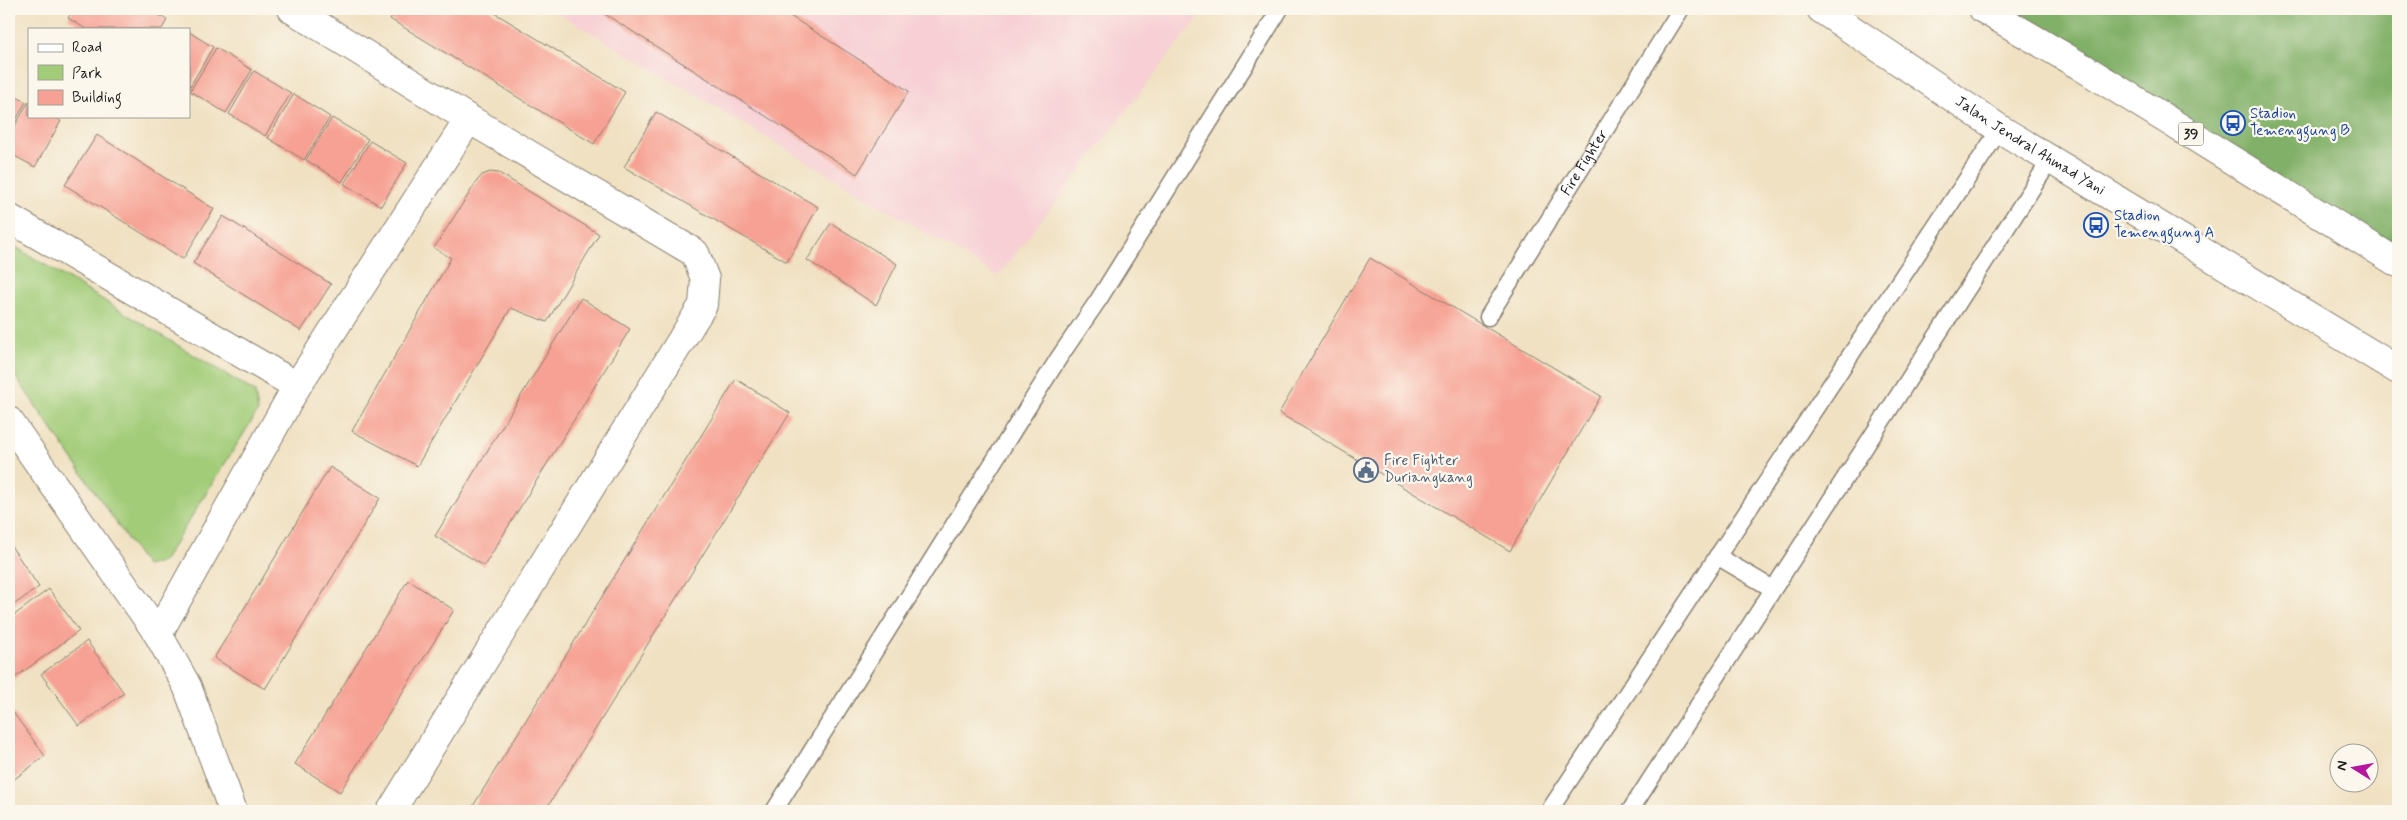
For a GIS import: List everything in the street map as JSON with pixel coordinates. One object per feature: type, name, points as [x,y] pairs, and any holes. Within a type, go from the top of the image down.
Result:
[{"type":"main road","points":[[292,9],[469,119],[695,253],[705,279],[703,304],[391,811]]},
{"type":"main road","name":"Jalan Jendral Ahmad Yani","points":[[1821,9],[2000,129],[2051,158],[2398,370]]},
{"type":"main road","name":"39","points":[[1982,9],[2082,67],[2398,263]]},
{"type":"main road","points":[[158,634],[297,386],[469,119]]},
{"type":"main road","points":[[9,218],[297,386]]},
{"type":"main road","points":[[9,421],[158,634],[186,686],[232,811]]},
{"type":"lane","points":[[774,811],[1060,356],[1099,299],[1280,9]]},
{"type":"lane","name":"Fire Fighter","points":[[1488,317],[1681,9]]},
{"type":"lane","points":[[1549,811],[2000,129]]},
{"type":"lane","points":[[1630,811],[2051,158]]},
{"type":"lane","points":[[1717,556],[1773,589]]},
{"type":"shaded area","points":[[552,9],[1205,9],[998,276]]},
{"type":"green space","points":[[1985,9],[2398,9],[2398,263]]},
{"type":"green space","points":[[9,243],[255,392],[258,411],[163,562],[146,566],[9,367]]},
{"type":"building","points":[[74,9],[149,9],[167,20],[163,28],[84,28],[68,18]]},
{"type":"building","points":[[396,9],[488,9],[625,92],[594,144],[390,19]]},
{"type":"building","points":[[597,9],[779,9],[909,91],[857,174]]},
{"type":"building","points":[[190,33],[213,47],[190,86]]},
{"type":"building","points":[[216,48],[252,70],[226,113],[190,91]]},
{"type":"building","points":[[254,71],[291,93],[265,136],[229,114]]},
{"type":"building","points":[[9,93],[26,102],[9,132]]},
{"type":"building","points":[[294,94],[330,117],[304,160],[268,138]]},
{"type":"building","points":[[28,103],[28,118],[56,118],[61,121],[35,167],[9,153],[9,136]]},
{"type":"building","points":[[656,112],[818,207],[787,262],[624,167]]},
{"type":"building","points":[[332,118],[368,139],[342,182],[306,160]]},
{"type":"building","points":[[97,135],[214,209],[183,259],[65,185]]},
{"type":"building","points":[[370,141],[407,163],[381,206],[344,184]]},
{"type":"building","points":[[490,172],[499,173],[599,234],[547,322],[511,308],[417,466],[352,431],[451,258],[434,248],[477,181],[482,175]]},
{"type":"building","points":[[223,216],[331,284],[301,331],[193,263]]},
{"type":"building","points":[[831,223],[897,264],[876,305],[807,260]]},
{"type":"building","points":[[1370,258],[1601,396],[1510,551],[1279,413]]},
{"type":"building","points":[[581,298],[630,329],[484,566],[435,536]]},
{"type":"building","points":[[736,379],[790,413],[545,811],[470,811]]},
{"type":"building","points":[[330,467],[380,498],[265,689],[214,658]]},
{"type":"building","points":[[9,543],[39,587],[9,608]]},
{"type":"building","points":[[408,580],[454,610],[340,792],[295,764]]},
{"type":"building","points":[[49,589],[79,631],[9,682],[9,619]]},
{"type":"building","points":[[87,641],[124,693],[79,726],[41,674]]},
{"type":"building","points":[[9,707],[45,756],[9,783]]},
{"type":"place","name":"Stadion Temenggung B","points":[[2233,123]]},
{"type":"place","name":"Stadion Temenggung A","points":[[2096,225]]},
{"type":"place","name":"Fire Fighter Duriangkang","points":[[1366,470]]}]
